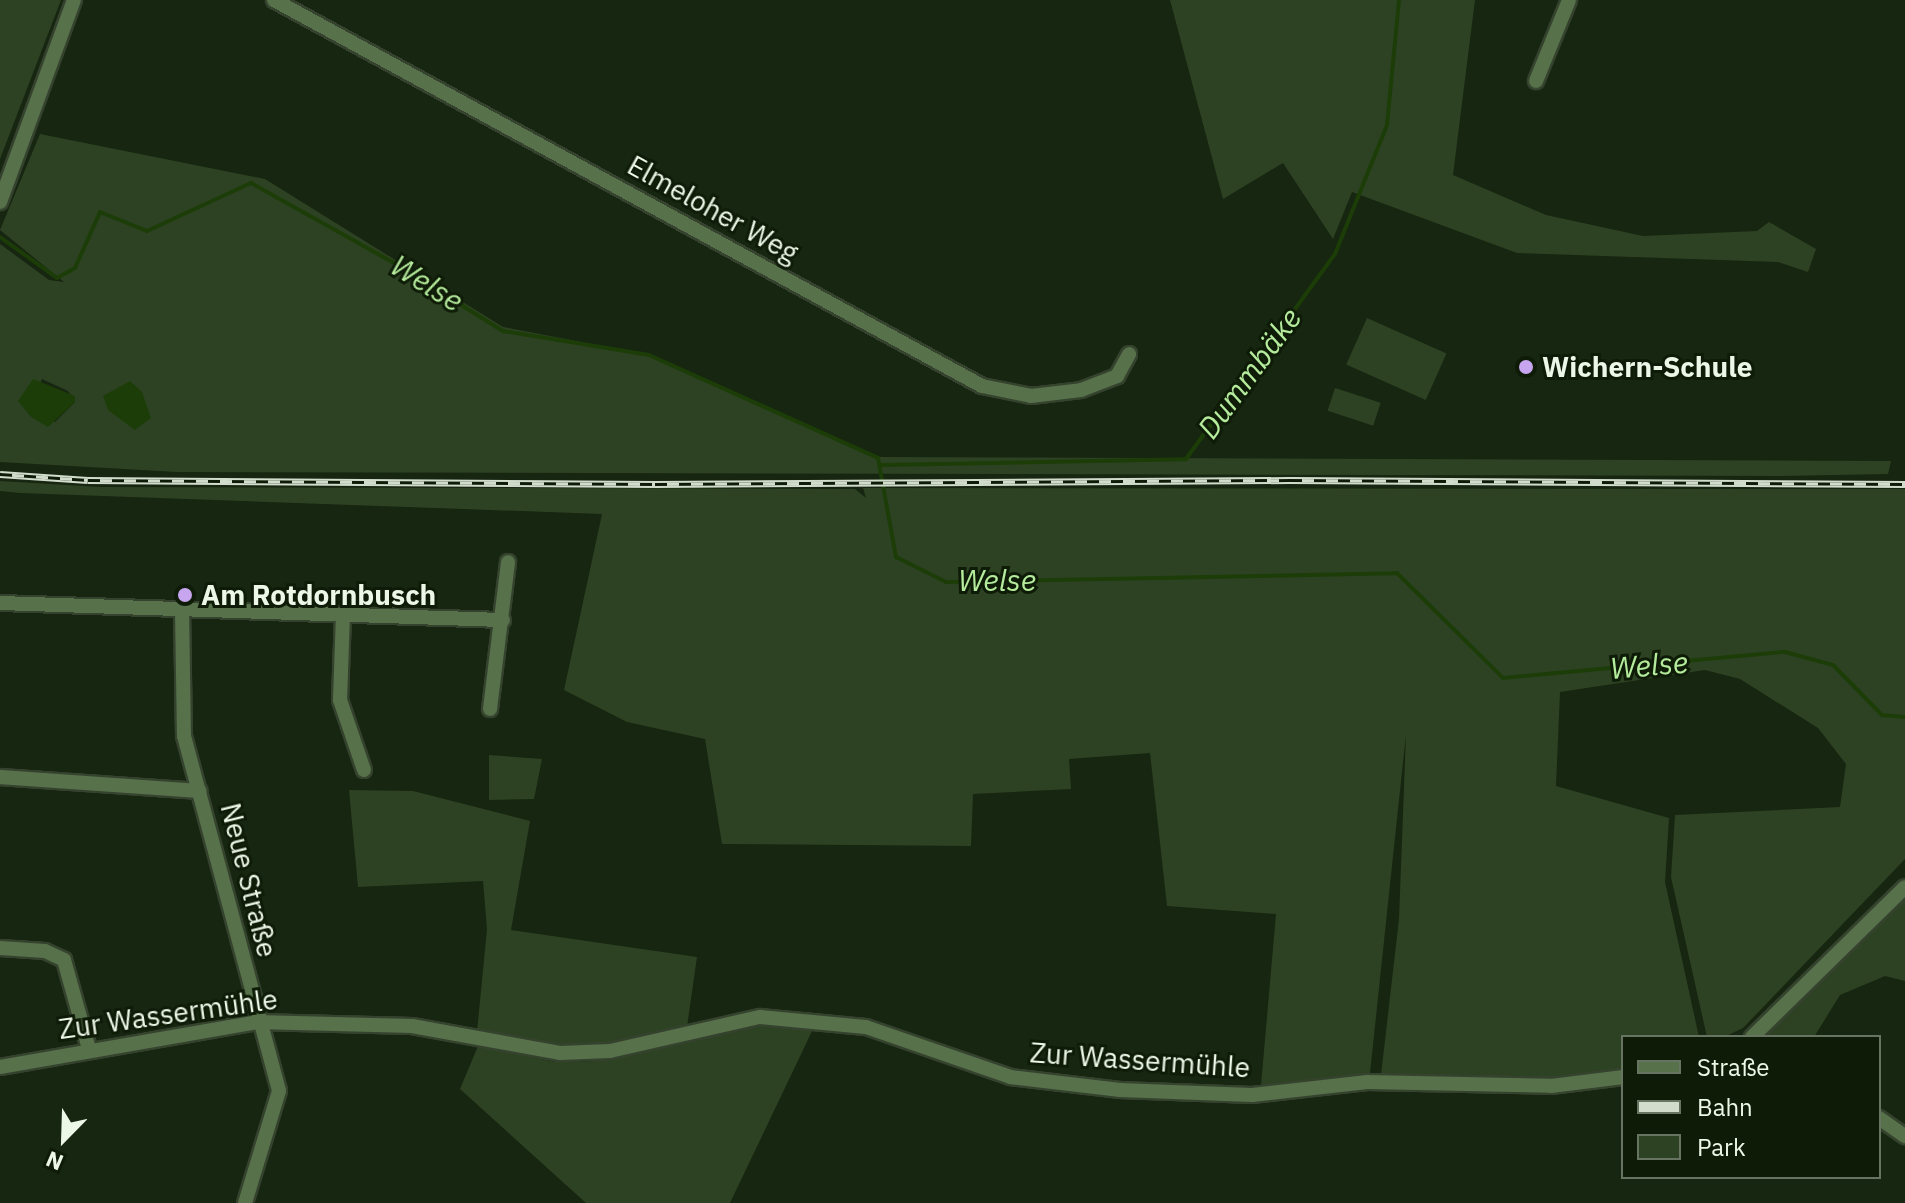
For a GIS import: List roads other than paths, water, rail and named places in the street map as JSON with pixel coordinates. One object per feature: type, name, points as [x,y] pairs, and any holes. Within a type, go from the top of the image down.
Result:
[{"type":"street","points":[[0,202],[74,0]]},
{"type":"street","name":"Elmeloher Weg","points":[[274,0],[982,386],[1031,396],[1081,390],[1117,376],[1129,354]]},
{"type":"street","points":[[1536,81],[1569,0]]},
{"type":"street","points":[[490,709],[508,562]]},
{"type":"street","points":[[0,603],[503,620]]},
{"type":"street","name":"Neue Straße","points":[[182,610],[184,736],[257,1022],[279,1091],[245,1203]]},
{"type":"street","points":[[343,614],[340,700],[364,770]]},
{"type":"street","points":[[0,777],[200,791]]},
{"type":"street","points":[[1754,1035],[1905,887]]},
{"type":"street","points":[[0,948],[45,951],[64,960],[89,1049]]},
{"type":"street","name":"Zur Wassermühle","points":[[0,1067],[257,1022],[412,1026],[560,1053],[610,1051],[760,1017],[815,1019],[866,1027],[1010,1077],[1052,1085],[1252,1095],[1367,1082],[1551,1086],[1621,1077]]},
{"type":"street","points":[[1881,1119],[1905,1136]]},
{"type":"waterway","name":"Dummbäke","points":[[882,465],[1186,459],[1335,254],[1387,125],[1399,0]]},
{"type":"waterway","name":"Welse","points":[[0,237],[57,278],[75,268],[100,212],[147,231],[251,183],[396,264],[503,331],[649,355],[878,458],[896,557],[946,582],[1397,573],[1503,678],[1785,652],[1833,665],[1882,715],[1905,717]]},
{"type":"railway","points":[[0,474],[88,480],[655,484],[1290,480],[1905,484]]},
{"type":"place","name":"Wichern-Schule","points":[[1526,367]]},
{"type":"place","name":"Am Rotdornbusch","points":[[185,595]]}]
